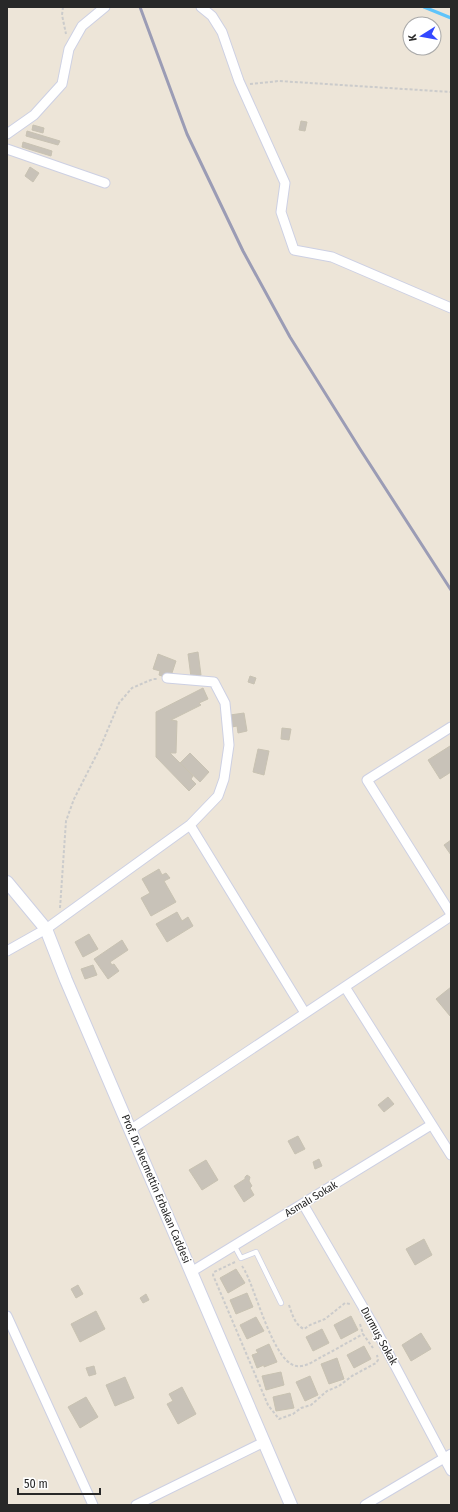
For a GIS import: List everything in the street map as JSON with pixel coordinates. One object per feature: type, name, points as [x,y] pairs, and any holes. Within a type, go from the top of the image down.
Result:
[{"type":"street","points":[[7,134],[34,115],[62,84],[69,49],[82,26],[105,7]]},
{"type":"street","points":[[201,7],[212,16],[222,32],[241,85],[285,183],[281,212],[294,250],[332,257],[451,308]]},
{"type":"street","points":[[7,149],[106,183]]},
{"type":"street","points":[[7,951],[46,929],[190,826],[218,796],[224,779],[229,745],[225,703],[214,682],[167,678]]},
{"type":"street","points":[[130,1130],[451,915],[367,780],[451,727]]},
{"type":"street","points":[[190,826],[305,1013]]},
{"type":"street","name":"Prof. Dr. Necmettin Erbakan Caddesi","points":[[7,882],[46,929],[66,980],[291,1505]]},
{"type":"street","points":[[345,987],[451,1155]]},
{"type":"street","name":"Asmalı Sokak","points":[[191,1272],[431,1125]]},
{"type":"street","name":"Durmuş Sokak","points":[[303,1204],[448,1456],[451,1471]]},
{"type":"street","points":[[7,1316],[93,1505]]},
{"type":"street","points":[[136,1505],[264,1442]]},
{"type":"street","points":[[364,1505],[448,1456]]},
{"type":"lane","points":[[234,1245],[240,1258],[256,1252],[281,1303]]},
{"type":"path","points":[[64,7],[62,15],[69,49]]},
{"type":"path","points":[[241,85],[279,81],[451,92]]},
{"type":"path","points":[[59,919],[66,821],[74,799],[100,748],[119,703],[132,688],[153,679],[167,678]]},
{"type":"path","points":[[359,1321],[363,1334],[377,1353],[378,1360],[376,1363],[352,1376],[339,1386],[327,1391],[311,1404],[301,1408],[293,1414],[279,1419],[268,1405],[213,1275],[214,1272],[235,1262],[243,1266],[282,1357],[290,1364],[297,1367],[308,1364],[363,1334]]},
{"type":"path","points":[[281,1303],[289,1305],[292,1316],[300,1327],[304,1329],[324,1319],[345,1303],[350,1303],[354,1309]]},
{"type":"building","points":[[301,121],[307,122],[305,131],[299,130]]},
{"type":"building","points":[[33,125],[44,128],[43,133],[32,130]]},
{"type":"building","points":[[27,131],[60,141],[58,145],[26,136]]},
{"type":"building","points":[[23,142],[52,151],[51,156],[22,147]]},
{"type":"building","points":[[30,167],[39,173],[33,182],[25,176]]},
{"type":"building","points":[[198,652],[201,675],[191,677],[188,654]]},
{"type":"building","points":[[158,654],[176,661],[170,679],[159,675],[160,671],[153,669]]},
{"type":"building","points":[[250,676],[256,678],[254,684],[248,682]]},
{"type":"building","points":[[203,688],[208,699],[199,703],[201,705],[171,720],[177,721],[176,753],[170,753],[193,776],[191,779],[196,784],[189,791],[156,757],[156,712]]},
{"type":"building","points":[[244,713],[247,731],[238,733],[237,726],[232,727],[230,715]]},
{"type":"building","points":[[282,728],[291,729],[289,740],[281,739]]},
{"type":"building","points":[[450,746],[451,772],[440,779],[428,760]]},
{"type":"building","points":[[258,749],[269,751],[264,775],[253,772]]},
{"type":"building","points":[[190,753],[209,772],[200,782],[180,763]]},
{"type":"building","points":[[451,840],[451,855],[444,845]]},
{"type":"building","points":[[159,869],[162,875],[166,873],[170,878],[164,881],[176,902],[151,916],[141,898],[150,893],[142,879]]},
{"type":"building","points":[[177,912],[182,921],[188,917],[193,926],[167,942],[156,924]]},
{"type":"building","points":[[89,934],[98,949],[83,957],[75,942]]},
{"type":"building","points":[[122,940],[128,950],[110,962],[112,965],[114,964],[119,971],[108,979],[94,959]]},
{"type":"building","points":[[93,965],[97,975],[85,979],[81,969]]},
{"type":"building","points":[[451,987],[451,1015],[450,1016],[436,999]]},
{"type":"building","points":[[388,1097],[394,1104],[384,1112],[378,1105]]},
{"type":"building","points":[[298,1136],[305,1149],[295,1154],[288,1141]]},
{"type":"building","points":[[319,1159],[322,1166],[315,1169],[313,1162]]},
{"type":"building","points":[[206,1160],[218,1180],[202,1190],[189,1170]]},
{"type":"building","points":[[247,1175],[250,1177],[249,1181],[252,1186],[250,1188],[254,1195],[244,1202],[234,1186],[245,1179]]},
{"type":"building","points":[[424,1239],[432,1255],[415,1265],[406,1249]]},
{"type":"building","points":[[236,1269],[245,1283],[228,1293],[220,1278]]},
{"type":"building","points":[[78,1285],[83,1294],[76,1298],[71,1289]]},
{"type":"building","points":[[247,1293],[253,1307],[236,1314],[230,1300]]},
{"type":"building","points":[[146,1294],[149,1300],[143,1303],[140,1298]]},
{"type":"building","points":[[96,1311],[105,1329],[80,1342],[71,1324]]},
{"type":"building","points":[[351,1316],[358,1330],[341,1339],[334,1325]]},
{"type":"building","points":[[256,1317],[264,1331],[247,1339],[240,1325]]},
{"type":"building","points":[[322,1329],[329,1343],[313,1351],[306,1337]]},
{"type":"building","points":[[421,1333],[431,1349],[411,1361],[402,1345]]},
{"type":"building","points":[[269,1344],[277,1362],[257,1368],[252,1355],[258,1353],[256,1350]]},
{"type":"building","points":[[364,1346],[371,1359],[354,1368],[347,1355]]},
{"type":"building","points":[[337,1358],[344,1379],[329,1384],[321,1364]]},
{"type":"building","points":[[94,1366],[96,1374],[89,1376],[86,1368]]},
{"type":"building","points":[[281,1372],[284,1385],[266,1390],[262,1376]]},
{"type":"building","points":[[310,1376],[318,1395],[305,1401],[296,1382]]},
{"type":"building","points":[[125,1377],[134,1398],[115,1406],[106,1385]]},
{"type":"building","points":[[182,1387],[196,1414],[178,1424],[167,1404],[173,1401],[169,1394]]},
{"type":"building","points":[[290,1393],[294,1408],[276,1411],[273,1397]]},
{"type":"building","points":[[86,1397],[98,1417],[80,1428],[68,1407]]},
{"type":"waterway","points":[[424,7],[451,18]]},
{"type":"railway","points":[[140,7],[187,134],[243,251],[290,337],[451,590]]}]
